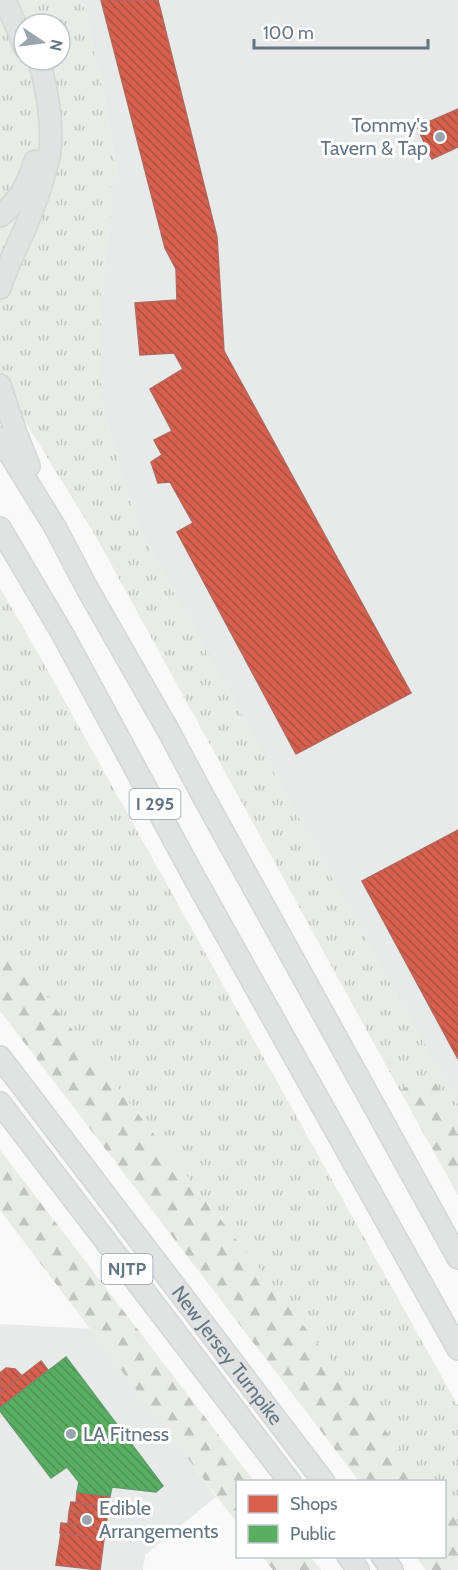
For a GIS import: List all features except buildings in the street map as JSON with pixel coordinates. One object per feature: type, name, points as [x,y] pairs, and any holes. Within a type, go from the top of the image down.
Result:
[{"type":"highway","points":[[5,0],[12,17]]},
{"type":"highway","points":[[0,216],[18,198],[30,177],[37,152],[39,125],[37,95],[31,72]]},
{"type":"highway","points":[[0,288],[36,200],[49,156],[49,111],[41,72]]},
{"type":"highway","points":[[0,385],[15,430],[55,527]]},
{"type":"highway","name":"I 295","points":[[0,438],[55,527],[458,1258]]},
{"type":"highway","name":"I 295","points":[[0,528],[62,633],[194,877],[458,1349]]},
{"type":"highway","name":"New Jersey Turnpike","points":[[0,1058],[322,1480]]},
{"type":"highway","name":"New Jersey Turnpike","points":[[0,1103],[288,1480]]},
{"type":"highway","points":[[349,1558],[358,1570]]},
{"type":"highway","points":[[383,1558],[392,1570]]},
{"type":"shaded area","points":[[80,0],[458,0],[458,1106],[137,526],[101,402],[101,292],[112,207],[110,194],[112,178],[118,177],[104,96],[84,8]]},
{"type":"shaded area","points":[[0,1324],[95,1329],[216,1497],[145,1555],[143,1570],[0,1570]]},
{"type":"green space","points":[[0,0],[80,0],[84,8],[104,96],[118,178],[112,178],[110,194],[112,207],[101,292],[101,402],[137,526],[458,1105],[458,1123],[429,1072],[400,1091],[95,535],[0,381]]},
{"type":"green space","points":[[0,588],[458,1406],[458,1523],[446,1507],[446,1480],[424,1480],[0,937]]},
{"type":"green space","points":[[0,937],[424,1480],[358,1480],[0,1011]]},
{"type":"green space","points":[[429,1071],[458,1123],[458,1195],[400,1091]]},
{"type":"green space","points":[[0,1150],[253,1480],[236,1480],[236,1522],[0,1210]]},
{"type":"green space","points":[[446,1507],[458,1523],[458,1570],[426,1570],[417,1558],[446,1558]]},
{"type":"green space","points":[[264,1558],[312,1558],[321,1570],[273,1570]]},
{"type":"place","name":"Tommy's Tavern & Tap","points":[[440,137]]},
{"type":"place","name":"LA Fitness","points":[[71,1434]]},
{"type":"place","name":"Edible Arrangements","points":[[87,1520]]}]
